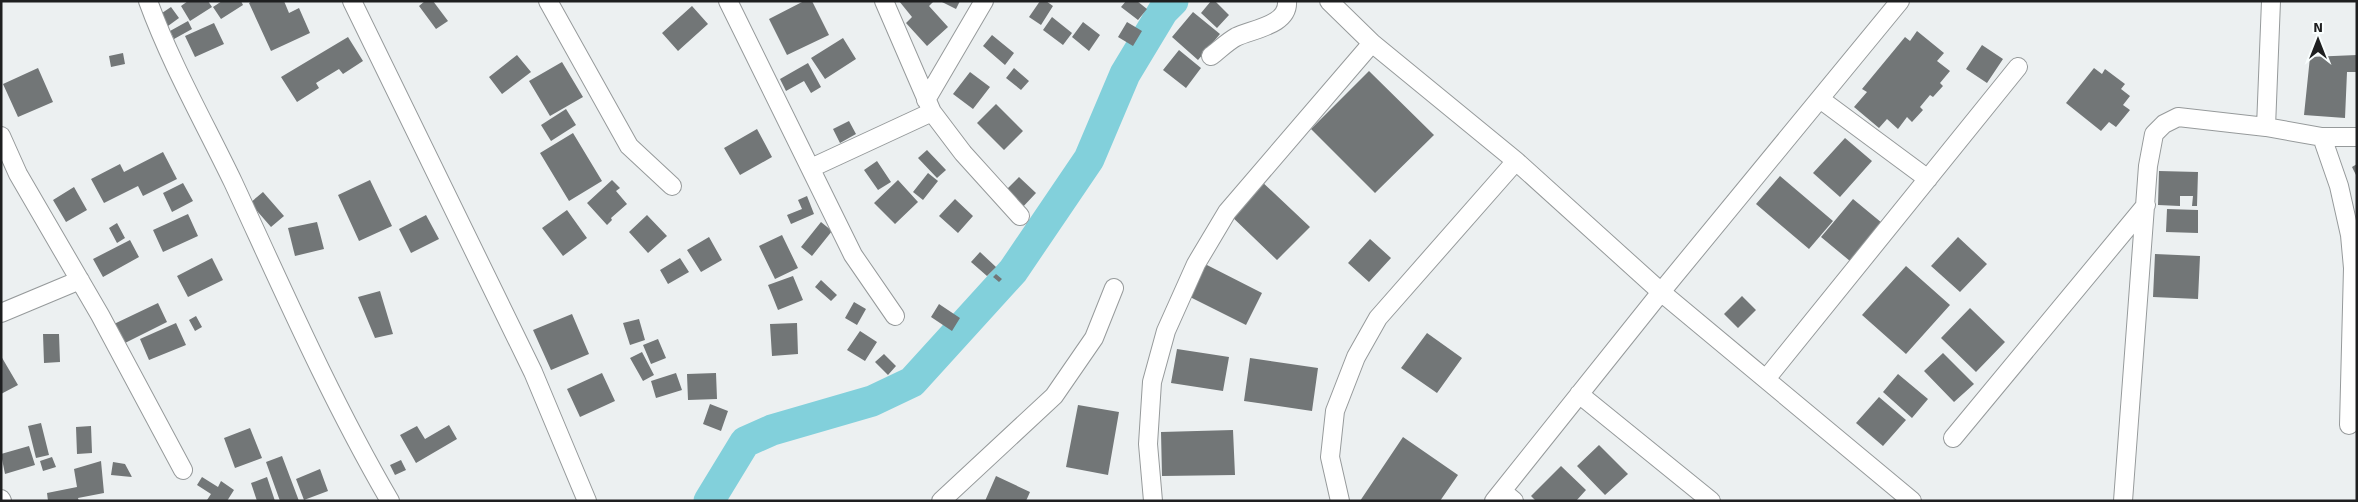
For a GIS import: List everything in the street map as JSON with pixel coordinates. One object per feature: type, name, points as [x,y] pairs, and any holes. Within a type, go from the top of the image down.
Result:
[{"type":"street","points":[[148,1],[163,42],[217,150],[306,339],[355,440],[390,501]]},
{"type":"street","points":[[352,1],[534,372],[587,501]]},
{"type":"street","points":[[548,1],[629,146],[672,186]]},
{"type":"street","points":[[728,1],[853,255],[895,316]]},
{"type":"street","points":[[884,1],[929,106],[963,153],[1020,216]]},
{"type":"street","points":[[811,168],[929,106],[984,1]]},
{"type":"street","points":[[1211,56],[1237,37],[1261,29],[1284,14],[1287,8],[1287,1]]},
{"type":"street","points":[[1329,1],[1372,43],[1516,161],[1661,292],[1912,501]]},
{"type":"street","points":[[1503,497],[1579,394],[1900,1]]},
{"type":"street","points":[[2266,127],[2271,1]]},
{"type":"street","points":[[1153,501],[1148,444],[1152,382],[1166,331],[1196,264],[1227,212],[1372,43]]},
{"type":"street","points":[[1766,379],[2018,67]]},
{"type":"street","points":[[1820,99],[1928,179]]},
{"type":"street","points":[[2123,501],[2146,205],[2154,134],[2164,124],[2178,118],[2266,127],[2322,137],[2357,137]]},
{"type":"street","points":[[1,136],[18,174],[80,280],[183,470]]},
{"type":"street","points":[[2322,137],[2339,186],[2350,235],[2353,268],[2349,425]]},
{"type":"street","points":[[1340,501],[1330,456],[1335,411],[1356,357],[1378,318],[1516,161]]},
{"type":"street","points":[[1953,438],[2146,205]]},
{"type":"street","points":[[1,314],[80,280]]},
{"type":"street","points":[[941,501],[1054,396],[1094,338],[1114,288]]},
{"type":"street","points":[[1579,394],[1711,501]]},
{"type":"building","points":[[188,1],[208,1],[212,7],[190,21],[181,6]]},
{"type":"building","points":[[222,1],[241,1],[243,5],[221,19],[213,7]]},
{"type":"building","points":[[252,1],[284,1],[289,13],[299,8],[310,33],[271,51],[249,3]]},
{"type":"building","points":[[425,1],[433,1],[448,21],[436,29],[419,6]]},
{"type":"building","points":[[804,1],[812,1],[829,35],[787,55],[769,19]]},
{"type":"building","points":[[899,1],[934,1],[929,6],[948,27],[927,46],[906,23],[912,17]]},
{"type":"building","points":[[940,1],[960,1],[956,9]]},
{"type":"building","points":[[1040,1],[1046,1],[1053,6],[1041,25],[1029,17]]},
{"type":"building","points":[[1126,1],[1137,1],[1147,9],[1138,20],[1121,7]]},
{"type":"building","points":[[1211,1],[1215,1],[1229,15],[1217,28],[1201,13]]},
{"type":"building","points":[[692,6],[708,24],[678,51],[662,33]]},
{"type":"building","points":[[171,7],[179,18],[168,26],[159,15]]},
{"type":"building","points":[[1193,12],[1220,34],[1198,60],[1172,37]]},
{"type":"building","points":[[1052,17],[1072,33],[1063,45],[1043,30]]},
{"type":"building","points":[[188,21],[192,29],[174,39],[170,31]]},
{"type":"building","points":[[1083,22],[1100,35],[1089,51],[1072,37]]},
{"type":"building","points":[[1127,22],[1142,31],[1133,46],[1118,37]]},
{"type":"building","points":[[214,23],[224,44],[195,57],[185,36]]},
{"type":"building","points":[[1917,31],[1944,53],[1937,61],[1950,71],[1940,83],[1943,86],[1933,97],[1930,95],[1920,107],[1923,110],[1912,122],[1907,117],[1898,129],[1887,119],[1879,128],[1854,107],[1867,92],[1862,89],[1905,37],[1910,41]]},
{"type":"building","points":[[992,35],[1014,53],[1005,65],[983,46]]},
{"type":"building","points":[[348,37],[363,61],[343,74],[339,69],[316,83],[319,88],[297,102],[281,77]]},
{"type":"building","points":[[843,38],[856,59],[825,79],[811,58]]},
{"type":"building","points":[[1982,45],[2003,59],[1987,83],[1966,69]]},
{"type":"building","points":[[1179,50],[1201,68],[1186,88],[1163,70]]},
{"type":"building","points":[[123,53],[125,64],[111,67],[109,56]]},
{"type":"building","points":[[517,55],[531,72],[502,94],[489,77]]},
{"type":"building","points":[[2357,55],[2357,72],[2347,72],[2345,118],[2304,115],[2310,57]]},
{"type":"building","points":[[562,62],[583,97],[550,116],[529,81]]},
{"type":"building","points":[[808,63],[821,87],[811,93],[804,81],[786,91],[780,79]]},
{"type":"building","points":[[38,68],[53,102],[18,117],[3,84]]},
{"type":"building","points":[[1014,68],[1029,81],[1021,90],[1006,78]]},
{"type":"building","points":[[2094,68],[2102,74],[2105,69],[2125,84],[2121,89],[2130,96],[2123,105],[2130,110],[2116,127],[2109,122],[2101,131],[2066,103]]},
{"type":"building","points":[[1369,71],[1434,135],[1375,193],[1311,129]]},
{"type":"building","points":[[970,72],[990,87],[973,109],[953,94]]},
{"type":"building","points":[[996,104],[1023,131],[1004,150],[977,123]]},
{"type":"building","points":[[566,109],[576,125],[551,141],[541,125]]},
{"type":"building","points":[[849,121],[856,134],[840,143],[833,129]]},
{"type":"building","points":[[757,129],[772,157],[740,175],[724,148]]},
{"type":"building","points":[[573,133],[602,181],[569,201],[540,153]]},
{"type":"building","points":[[1845,138],[1872,161],[1840,197],[1813,173]]},
{"type":"building","points":[[927,150],[946,170],[937,178],[918,158]]},
{"type":"building","points":[[163,152],[177,179],[143,196],[138,186],[104,203],[91,179],[120,164],[124,172]]},
{"type":"building","points":[[877,161],[891,182],[878,190],[864,170]]},
{"type":"building","points":[[2357,164],[2357,177],[2352,167]]},
{"type":"building","points":[[2159,171],[2198,172],[2197,206],[2192,206],[2193,196],[2180,196],[2180,206],[2158,205]]},
{"type":"building","points":[[928,173],[938,181],[923,200],[913,192]]},
{"type":"building","points":[[1780,176],[1833,221],[1809,249],[1756,204]]},
{"type":"building","points":[[1019,177],[1036,193],[1020,210],[1003,193]]},
{"type":"building","points":[[1259,179],[1310,227],[1277,260],[1227,212]]},
{"type":"building","points":[[370,180],[392,226],[359,241],[338,195]]},
{"type":"building","points":[[612,180],[620,188],[616,191],[627,204],[611,218],[612,220],[607,225],[587,203]]},
{"type":"building","points":[[898,180],[918,202],[895,224],[874,203]]},
{"type":"building","points":[[183,183],[193,201],[172,212],[163,193]]},
{"type":"building","points":[[74,187],[87,210],[66,222],[53,200]]},
{"type":"building","points":[[263,192],[284,216],[271,227],[250,203]]},
{"type":"building","points":[[807,196],[814,214],[791,224],[787,215],[802,209],[798,200]]},
{"type":"building","points":[[955,199],[973,216],[958,233],[939,216]]},
{"type":"building","points":[[1853,199],[1882,223],[1850,261],[1821,237]]},
{"type":"building","points":[[2167,209],[2198,210],[2198,233],[2166,232]]},
{"type":"building","points":[[567,210],[587,238],[563,256],[542,228]]},
{"type":"building","points":[[188,214],[198,236],[163,252],[153,230]]},
{"type":"building","points":[[426,215],[439,239],[411,253],[399,229]]},
{"type":"building","points":[[647,215],[667,236],[648,253],[629,232]]},
{"type":"building","points":[[317,222],[324,249],[295,256],[288,228]]},
{"type":"building","points":[[821,222],[832,231],[812,256],[801,247]]},
{"type":"building","points":[[117,223],[125,238],[117,243],[109,228]]},
{"type":"building","points":[[782,235],[798,268],[775,279],[759,246]]},
{"type":"building","points":[[709,237],[722,260],[701,272],[687,250]]},
{"type":"building","points":[[1958,237],[1987,264],[1960,292],[1931,266]]},
{"type":"building","points":[[1370,239],[1391,258],[1369,282],[1348,263]]},
{"type":"building","points":[[130,240],[139,257],[103,277],[93,259]]},
{"type":"building","points":[[980,252],[996,267],[987,276],[971,262]]},
{"type":"building","points":[[2155,254],[2200,256],[2198,299],[2153,297]]},
{"type":"building","points":[[212,258],[223,280],[188,297],[177,276]]},
{"type":"building","points":[[680,258],[689,272],[668,284],[660,270]]},
{"type":"building","points":[[1205,264],[1262,293],[1246,325],[1188,296]]},
{"type":"building","points":[[1906,266],[1950,305],[1906,354],[1862,315]]},
{"type":"building","points":[[996,274],[1002,279],[999,282],[993,277]]},
{"type":"building","points":[[793,276],[803,300],[778,310],[768,285]]},
{"type":"building","points":[[821,280],[837,295],[831,301],[815,287]]},
{"type":"building","points":[[380,291],[393,334],[375,338],[358,297]]},
{"type":"building","points":[[1742,296],[1756,310],[1738,328],[1724,314]]},
{"type":"building","points":[[854,302],[866,309],[857,325],[845,318]]},
{"type":"building","points":[[158,303],[167,322],[123,344],[114,324]]},
{"type":"building","points":[[939,304],[960,318],[952,331],[931,317]]},
{"type":"building","points":[[1970,308],[2005,342],[1976,372],[1941,338]]},
{"type":"building","points":[[572,314],[589,354],[551,370],[533,330]]},
{"type":"building","points":[[196,316],[202,327],[195,331],[189,320]]},
{"type":"building","points":[[639,319],[645,340],[630,345],[623,323]]},
{"type":"building","points":[[176,323],[186,345],[149,360],[140,339]]},
{"type":"building","points":[[797,323],[798,354],[772,356],[770,324]]},
{"type":"building","points":[[860,331],[877,342],[865,361],[847,350]]},
{"type":"building","points":[[1427,333],[1462,358],[1437,393],[1401,368]]},
{"type":"building","points":[[43,334],[59,334],[60,362],[44,363]]},
{"type":"building","points":[[658,339],[666,358],[651,364],[643,345]]},
{"type":"building","points":[[1177,349],[1229,357],[1223,391],[1171,383]]},
{"type":"building","points":[[642,352],[654,375],[643,381],[630,358]]},
{"type":"building","points":[[1943,353],[1974,384],[1954,402],[1924,371]]},
{"type":"building","points":[[884,354],[896,366],[888,375],[875,362]]},
{"type":"building","points":[[1,356],[18,385],[1,394]]},
{"type":"building","points":[[1250,358],[1318,368],[1312,411],[1244,401]]},
{"type":"building","points":[[602,373],[615,401],[580,417],[567,389]]},
{"type":"building","points":[[676,373],[682,390],[656,398],[651,381]]},
{"type":"building","points":[[716,373],[717,399],[688,400],[687,374]]},
{"type":"building","points":[[1898,374],[1928,399],[1912,418],[1883,392]]},
{"type":"building","points":[[1879,397],[1906,420],[1883,446],[1856,423]]},
{"type":"building","points":[[710,404],[728,411],[721,431],[703,424]]},
{"type":"building","points":[[1078,405],[1119,412],[1108,475],[1066,467]]},
{"type":"building","points":[[41,423],[49,455],[36,458],[28,426]]},
{"type":"building","points":[[449,425],[457,439],[416,463],[400,435],[417,426],[425,439]]},
{"type":"building","points":[[91,426],[92,453],[77,454],[76,427]]},
{"type":"building","points":[[250,428],[262,458],[235,468],[224,438]]},
{"type":"building","points":[[1233,430],[1235,475],[1162,476],[1161,432]]},
{"type":"building","points":[[1403,437],[1458,475],[1440,501],[1360,501]]},
{"type":"building","points":[[1599,445],[1628,474],[1605,495],[1577,466]]},
{"type":"building","points":[[29,446],[35,465],[5,474],[1,454]]},
{"type":"building","points":[[282,456],[299,501],[280,501],[266,462]]},
{"type":"building","points":[[52,457],[56,467],[43,471],[40,461]]},
{"type":"building","points":[[401,460],[406,470],[395,475],[390,465]]},
{"type":"building","points":[[101,461],[104,493],[78,498],[79,501],[48,501],[47,493],[77,487],[74,469]]},
{"type":"building","points":[[113,462],[125,464],[132,477],[111,475]]},
{"type":"building","points":[[1561,466],[1586,490],[1576,501],[1536,501],[1531,496]]},
{"type":"building","points":[[320,469],[328,491],[304,500],[296,479]]},
{"type":"building","points":[[996,476],[1030,492],[1026,501],[985,501]]},
{"type":"building","points":[[202,477],[218,487],[221,481],[234,490],[227,501],[207,500],[211,494],[197,485]]},
{"type":"building","points":[[267,477],[275,501],[257,501],[251,483]]},
{"type":"waterway","points":[[709,501],[745,442],[772,430],[872,401],[912,382],[1013,271],[1089,159],[1125,74],[1163,11],[1173,1]]}]
